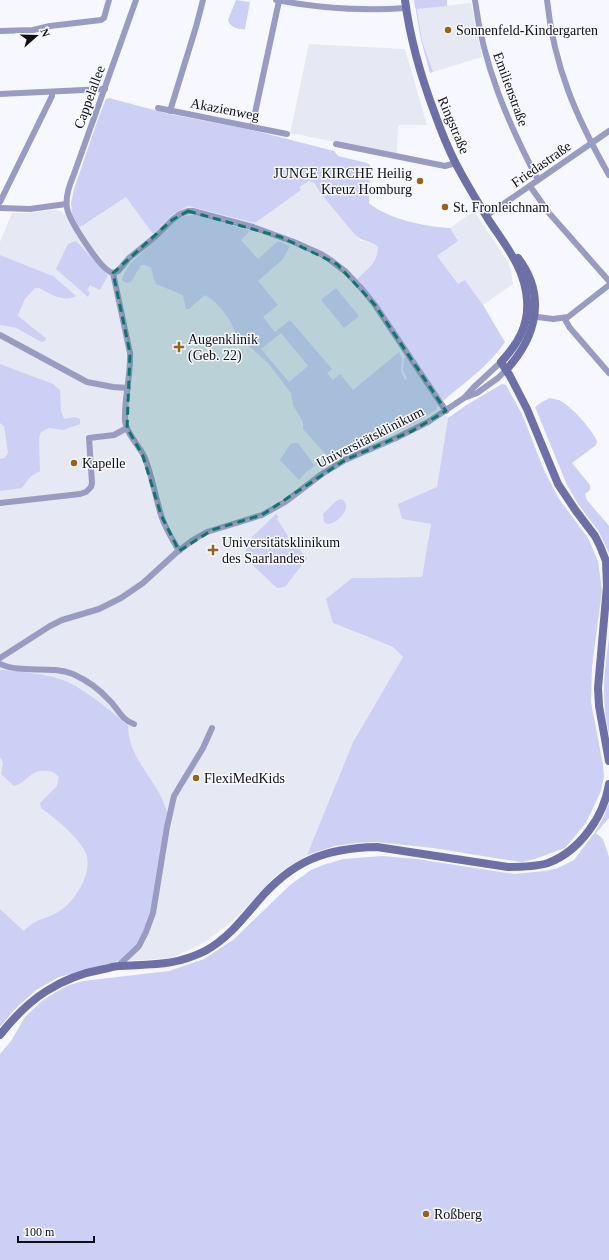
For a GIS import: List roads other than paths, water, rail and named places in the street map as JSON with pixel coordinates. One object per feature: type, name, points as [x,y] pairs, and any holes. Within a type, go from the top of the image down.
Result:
[{"type":"street","points":[[0,31],[33,30],[50,26],[97,21],[104,18],[109,0]]},
{"type":"street","name":"Cappelallee","points":[[66,204],[69,187],[136,0]]},
{"type":"street","points":[[170,111],[203,0]]},
{"type":"street","points":[[252,127],[277,0],[334,7],[379,9],[405,4]]},
{"type":"street","name":"Emilienstraße","points":[[475,0],[481,35],[496,89],[518,143],[538,180]]},
{"type":"street","points":[[547,0],[558,62],[572,102],[609,175]]},
{"type":"street","name":"Ringstraße","points":[[405,4],[424,86],[440,128],[456,163],[486,216],[509,249],[519,259],[530,278],[534,292],[536,305],[531,316],[513,350],[501,362]]},
{"type":"street","points":[[0,94],[104,89]]},
{"type":"street","points":[[0,202],[52,96],[52,92]]},
{"type":"street","name":"Akazienweg","points":[[158,108],[287,134]]},
{"type":"street","name":"Friedastraße","points":[[486,216],[609,131]]},
{"type":"street","points":[[336,144],[445,166],[456,163]]},
{"type":"street","points":[[530,186],[549,213],[609,281]]},
{"type":"street","points":[[0,208],[30,210],[66,204],[69,216],[77,231],[107,272],[113,273],[119,270],[129,258],[172,220],[180,214],[188,211],[201,213],[253,228],[294,242],[329,259],[346,272],[359,285],[375,305],[446,411]]},
{"type":"street","points":[[113,273],[130,353],[131,365],[126,411],[127,428],[144,456],[161,515],[179,551]]},
{"type":"street","points":[[531,316],[553,319],[564,318],[576,312],[609,285]]},
{"type":"street","name":"Ringstraße","points":[[506,369],[515,360],[525,346],[531,331],[531,316]]},
{"type":"street","points":[[564,318],[570,328],[609,373]]},
{"type":"street","points":[[0,335],[87,382],[128,388]]},
{"type":"street","points":[[464,398],[501,362],[527,409],[558,484],[595,536],[606,561],[607,586],[598,688],[599,706],[609,761]]},
{"type":"street","points":[[464,398],[477,393],[498,378],[506,369]]},
{"type":"street","name":"Universitätsklinikum","points":[[0,658],[62,620],[99,609],[121,598],[142,583],[193,540],[212,530],[262,515],[285,502],[315,478],[345,460],[412,431],[446,411],[464,398]]},
{"type":"street","points":[[0,503],[65,496],[86,492],[91,487],[92,483],[90,438],[114,435],[127,428]]},
{"type":"street","points":[[0,664],[18,668],[50,669],[71,674],[92,685],[109,699],[127,722],[134,724]]},
{"type":"street","points":[[118,966],[138,946],[146,932],[153,913],[167,827],[174,796],[203,748],[212,728]]},
{"type":"street","points":[[0,1036],[20,1012],[40,995],[56,985],[82,974],[118,966],[169,963],[187,958],[206,950],[228,935],[266,892],[290,871],[318,856],[336,851],[377,847],[508,867],[523,867],[547,863],[568,852],[590,829],[604,802],[609,784]]},
{"type":"place","name":"Sonnenfeld-Kindergarten","points":[[448,30]]},
{"type":"place","name":"JUNGE KIRCHE Heilig Kreuz Homburg","points":[[420,181]]},
{"type":"place","name":"St. Fronleichnam","points":[[445,207]]},
{"type":"place","name":"Augenklinik (Geb. 22)","points":[[179,347]]},
{"type":"place","name":"Kapelle","points":[[74,463]]},
{"type":"place","name":"Universitätsklinikum des Saarlandes","points":[[213,550]]},
{"type":"place","name":"FlexiMedKids","points":[[196,778]]},
{"type":"place","name":"Roßberg","points":[[426,1214]]}]
